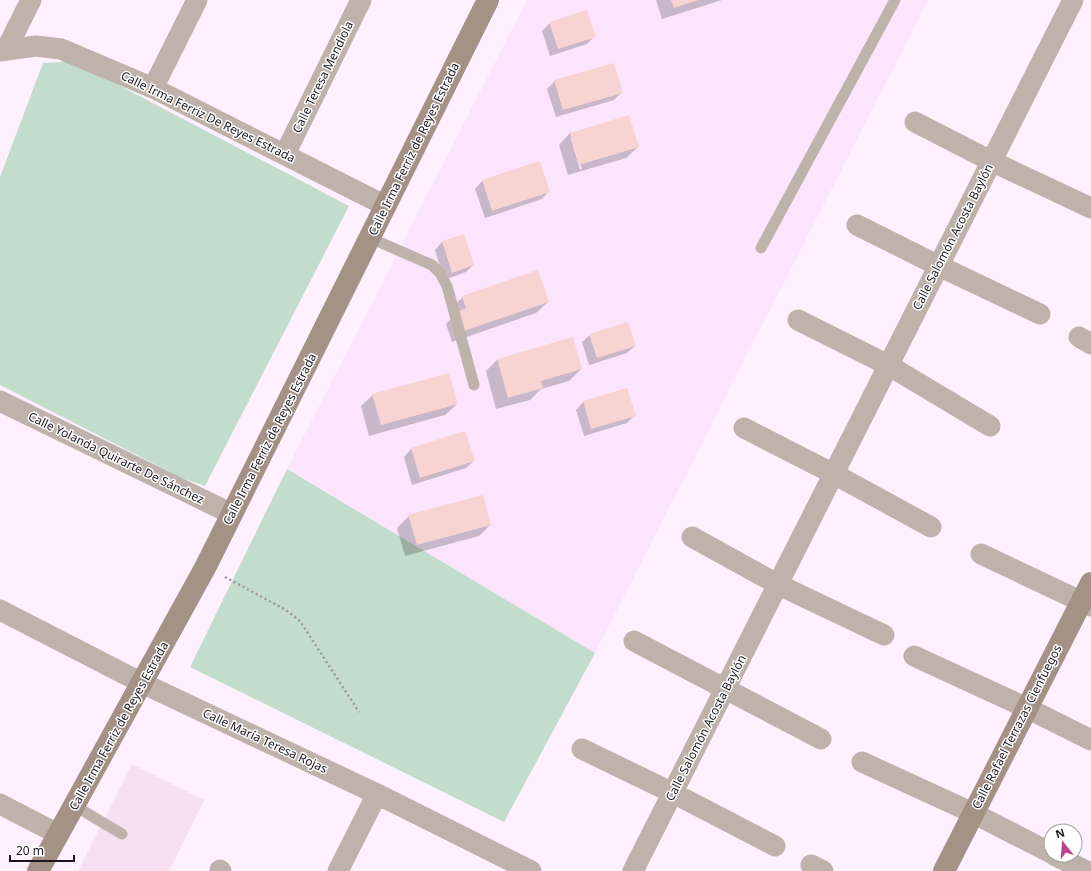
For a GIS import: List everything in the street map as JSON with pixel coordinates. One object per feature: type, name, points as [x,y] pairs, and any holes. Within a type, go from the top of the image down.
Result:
[{"type":"street","points":[[3,50],[31,0]]},
{"type":"street","points":[[153,88],[197,0]]},
{"type":"street","name":"Calle Teresa Mendiola","points":[[285,154],[361,0]]},
{"type":"street","name":"Calle Irma Ferriz de Reyes Estrada","points":[[38,871],[206,566],[488,0]]},
{"type":"street","name":"Calle Salomón Acosta Baylón","points":[[633,871],[779,585],[888,365],[1073,0]]},
{"type":"street","name":"Calle Irma Ferriz De Reyes Estrada","points":[[3,50],[36,46],[61,49],[153,88],[386,206]]},
{"type":"street","points":[[915,122],[991,161],[1091,208]]},
{"type":"street","points":[[857,225],[1040,314]]},
{"type":"street","points":[[798,320],[888,365],[990,426]]},
{"type":"street","name":"Calle Yolanda Quirarte De Sánchez","points":[[0,401],[232,514]]},
{"type":"street","points":[[744,428],[834,474],[931,527]]},
{"type":"street","points":[[692,537],[779,585],[884,635]]},
{"type":"street","points":[[981,554],[1088,597]]},
{"type":"street","name":"Calle Rafael Terrazas Cienfuegos","points":[[944,871],[1027,708],[1088,597]]},
{"type":"street","name":"Calle María Teresa Rojas","points":[[0,610],[142,683],[377,794],[531,871]]},
{"type":"street","points":[[634,641],[821,739]]},
{"type":"street","points":[[914,656],[1027,708],[1091,740]]},
{"type":"street","points":[[582,749],[775,846]]},
{"type":"street","points":[[862,762],[973,813],[1043,849]]},
{"type":"street","points":[[338,871],[377,794]]},
{"type":"street","points":[[0,804],[58,834]]},
{"type":"street","points":[[1070,863],[1086,871]]},
{"type":"lane","points":[[762,248],[895,0]]},
{"type":"lane","points":[[370,238],[432,265],[440,273],[447,286],[474,385]]},
{"type":"lane","points":[[75,806],[122,834]]},
{"type":"path","points":[[206,566],[286,610],[300,621],[359,712]]},
{"type":"shaded area","points":[[527,0],[928,0],[595,653],[287,469]]},
{"type":"shaded area","points":[[132,764],[204,800],[169,871],[78,871]]},
{"type":"green space","points":[[73,61],[349,206],[205,486],[184,479],[0,385],[0,177],[43,63]]},
{"type":"green space","points":[[287,469],[595,653],[504,822],[190,667]]},
{"type":"building","points":[[671,0],[698,0],[674,8]]},
{"type":"building","points":[[587,10],[596,37],[558,49],[549,22]]},
{"type":"building","points":[[614,63],[623,93],[563,110],[554,80]]},
{"type":"building","points":[[629,115],[639,147],[579,165],[570,133]]},
{"type":"building","points":[[540,161],[550,192],[492,211],[482,180]]},
{"type":"building","points":[[464,234],[474,265],[452,273],[442,241]]},
{"type":"building","points":[[538,270],[549,302],[464,331],[457,312],[466,308],[462,296]]},
{"type":"building","points":[[628,322],[636,346],[597,358],[589,334]]},
{"type":"building","points":[[573,337],[582,369],[541,381],[543,388],[508,398],[497,359]]},
{"type":"building","points":[[449,373],[458,404],[381,425],[372,394]]},
{"type":"building","points":[[627,388],[636,416],[591,429],[583,401]]},
{"type":"building","points":[[465,431],[475,461],[420,478],[411,448]]},
{"type":"building","points":[[483,495],[491,525],[417,545],[408,515]]}]
